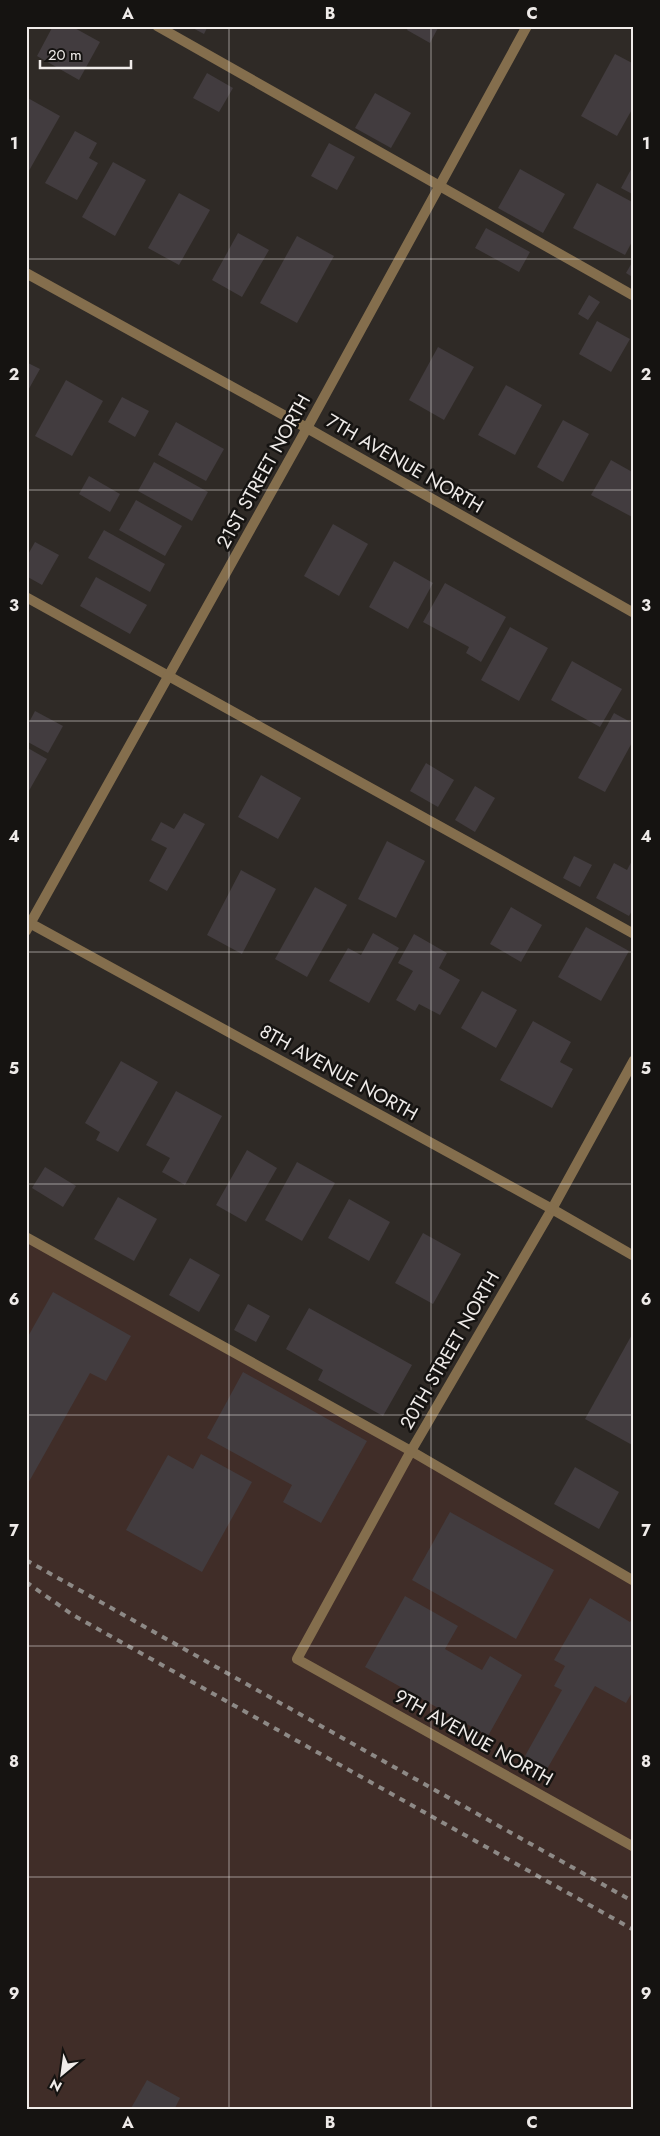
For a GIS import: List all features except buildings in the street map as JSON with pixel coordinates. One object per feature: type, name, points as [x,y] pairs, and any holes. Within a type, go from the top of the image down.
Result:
[{"type":"street","points":[[157,26],[634,296]]},
{"type":"street","name":"21ST STREET NORTH","points":[[28,925],[307,428],[527,26]]},
{"type":"street","name":"7TH AVENUE NORTH","points":[[26,273],[307,428],[634,613]]},
{"type":"street","points":[[26,597],[634,934]]},
{"type":"street","name":"8TH AVENUE NORTH","points":[[28,925],[552,1209],[634,1256]]},
{"type":"street","name":"20TH STREET NORTH","points":[[297,1659],[411,1451],[552,1209],[634,1060]]},
{"type":"street","points":[[26,1237],[411,1451],[634,1581]]},
{"type":"street","name":"9TH AVENUE NORTH","points":[[297,1659],[634,1847]]},
{"type":"shaded area","points":[[26,1237],[634,1581],[634,2110],[26,2110]]},
{"type":"railway","points":[[26,1560],[634,1902]]},
{"type":"railway","points":[[26,1582],[73,1615],[634,1930]]}]
